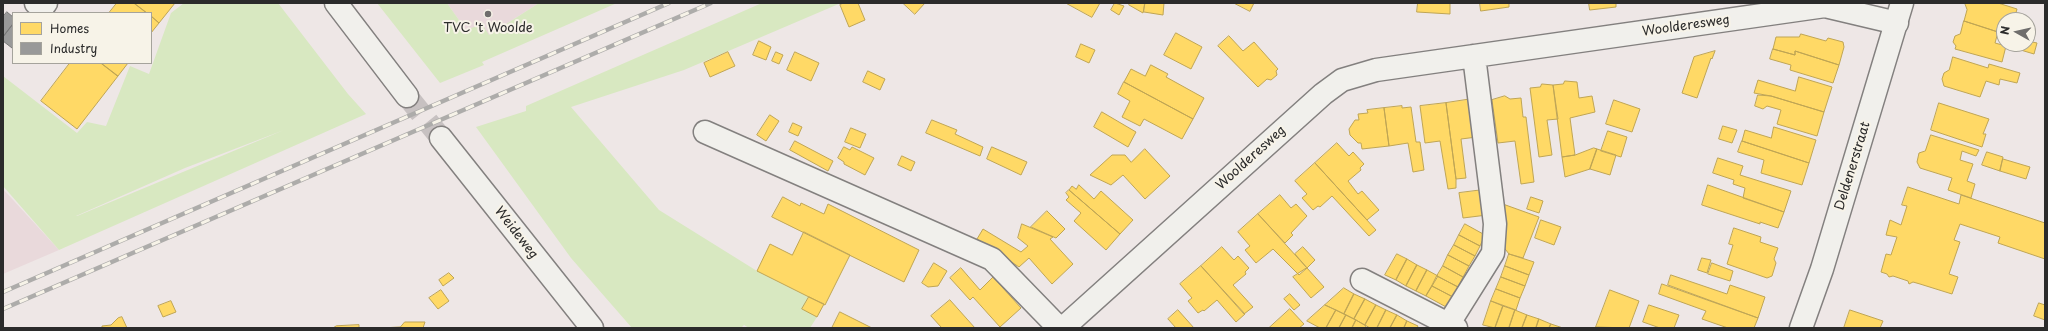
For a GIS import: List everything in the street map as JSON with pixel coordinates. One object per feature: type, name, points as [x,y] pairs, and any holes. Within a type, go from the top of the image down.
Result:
[{"type":"street","points":[[36,3],[42,8],[46,3]]},
{"type":"street","points":[[336,3],[407,96]]},
{"type":"street","name":"Woolderesweg","points":[[1063,328],[1294,119],[1342,80],[1376,70],[1825,6],[1900,13]]},
{"type":"street","name":"Deldenerstraat","points":[[1801,328],[1822,269],[1900,13]]},
{"type":"street","points":[[1362,280],[1450,327],[1493,254],[1495,224],[1474,56]]},
{"type":"street","points":[[705,132],[992,259],[1059,328]]},
{"type":"street","name":"Weideweg","points":[[441,138],[592,328]]},
{"type":"shaded area","name":"TVC 't Woolde","points":[[447,3],[539,3],[489,35],[466,30]]},
{"type":"shaded area","points":[[3,189],[59,250],[3,274]]},
{"type":"green space","points":[[184,3],[278,3],[348,94],[366,114],[59,250],[3,186],[3,76],[77,133],[87,122],[106,126],[130,66],[149,74],[171,13]],"holes":[[[284,130],[77,216],[185,168]]]},
{"type":"green space","points":[[377,3],[447,3],[466,30],[482,24],[489,35],[539,3],[617,3],[482,62],[484,65],[440,83]]},
{"type":"green space","points":[[762,3],[841,3],[684,70],[571,107],[659,210],[757,271],[809,297],[803,309],[817,317],[810,328],[749,328],[744,325],[741,328],[632,328],[571,258],[476,127],[526,111],[526,106]]},
{"type":"building: Homes","points":[[117,3],[134,3],[146,12],[110,12]]},
{"type":"building: Homes","points":[[134,3],[175,3],[159,23],[152,17],[152,12],[146,12]]},
{"type":"building: Homes","points":[[844,3],[858,3],[865,20],[849,27],[840,5]]},
{"type":"building: Homes","points":[[903,3],[925,3],[915,14]]},
{"type":"building: Homes","points":[[1066,3],[1100,3],[1092,17]]},
{"type":"building: Homes","points":[[1115,3],[1124,6],[1119,15],[1111,10]]},
{"type":"building: Homes","points":[[1130,3],[1145,3],[1143,13],[1129,5]]},
{"type":"building: Homes","points":[[1145,3],[1164,3],[1163,15],[1144,12]]},
{"type":"building: Homes","points":[[1234,3],[1254,3],[1250,11]]},
{"type":"building: Homes","points":[[1418,3],[1450,3],[1450,14],[1417,12]]},
{"type":"building: Homes","points":[[1480,3],[1509,3],[1509,7],[1481,11]]},
{"type":"building: Homes","points":[[1589,3],[1616,3],[1616,7],[1590,10]]},
{"type":"building: Homes","points":[[1965,3],[1998,3],[2017,9],[2016,12],[1996,12],[1996,31],[1964,21],[1967,10]]},
{"type":"building: Homes","points":[[152,17],[159,23],[152,32]]},
{"type":"building: Homes","points":[[1964,21],[1996,31],[1996,52],[2004,52],[2002,62],[1955,49],[1956,46],[1953,42],[1955,36],[1960,34]]},
{"type":"building: Homes","points":[[1176,33],[1202,47],[1191,69],[1164,55]]},
{"type":"building: Homes","points":[[1801,34],[1826,41],[1828,38],[1843,42],[1844,47],[1839,65],[1795,51],[1795,55],[1773,49],[1776,37],[1799,37]]},
{"type":"building: Homes","points":[[1229,36],[1243,51],[1254,42],[1278,69],[1276,71],[1277,75],[1271,80],[1267,79],[1258,87],[1218,46]]},
{"type":"building: Homes","points":[[759,41],[771,47],[766,60],[753,55]]},
{"type":"building: Homes","points":[[1081,44],[1095,50],[1089,63],[1076,57]]},
{"type":"building: Homes","points":[[1773,49],[1795,55],[1795,51],[1839,65],[1833,83],[1790,70],[1791,65],[1770,59]]},
{"type":"building: Homes","points":[[1715,51],[1712,59],[1711,58],[1697,98],[1682,93],[1694,57]]},
{"type":"building: Homes","points":[[728,52],[735,66],[710,77],[704,63]]},
{"type":"building: Homes","points":[[776,52],[783,55],[779,64],[772,61]]},
{"type":"building: Homes","points":[[795,52],[819,63],[811,81],[787,70]]},
{"type":"building: Homes","points":[[1953,57],[1988,68],[1989,64],[2020,73],[2017,83],[2000,79],[1999,85],[1986,81],[1980,97],[1944,86],[1942,79],[1944,73],[1949,70]]},
{"type":"building: Homes","points":[[69,64],[102,64],[118,76],[77,129],[41,101]]},
{"type":"building: Homes","points":[[102,64],[127,64],[118,76]]},
{"type":"building: Homes","points":[[1151,65],[1168,74],[1166,77],[1204,98],[1193,119],[1124,82],[1131,69],[1145,76]]},
{"type":"building: Homes","points":[[868,71],[885,79],[880,90],[863,82]]},
{"type":"building: Homes","points":[[1799,77],[1832,87],[1824,112],[1771,96],[1754,93],[1758,80],[1795,91]]},
{"type":"building: Homes","points":[[1565,81],[1577,82],[1579,98],[1592,96],[1595,112],[1570,118],[1575,155],[1562,157],[1553,85],[1563,84]]},
{"type":"building: Homes","points":[[1124,82],[1193,119],[1182,139],[1144,119],[1140,126],[1122,117],[1130,101],[1118,94]]},
{"type":"building: Homes","points":[[1542,84],[1553,85],[1558,119],[1547,120],[1552,155],[1539,157],[1530,88],[1540,87]]},
{"type":"building: Homes","points":[[1758,95],[1771,96],[1824,112],[1817,136],[1777,124],[1781,110],[1767,106],[1763,109],[1755,106]]},
{"type":"building: Homes","points":[[1505,96],[1510,99],[1521,98],[1523,117],[1526,117],[1534,182],[1521,184],[1515,141],[1498,143],[1492,100]]},
{"type":"building: Homes","points":[[1472,99],[1477,137],[1461,139],[1466,178],[1456,179],[1446,103]]},
{"type":"building: Homes","points":[[1614,100],[1640,109],[1632,132],[1606,124]]},
{"type":"building: Homes","points":[[1446,103],[1456,179],[1456,188],[1448,189],[1440,141],[1425,143],[1420,106]]},
{"type":"building: Homes","points":[[1939,103],[1989,119],[1983,134],[1986,134],[1982,147],[1931,130]]},
{"type":"building: Homes","points":[[1402,106],[1402,108],[1411,107],[1416,142],[1420,142],[1424,170],[1413,172],[1408,143],[1389,146],[1384,108]]},
{"type":"building: Homes","points":[[1384,108],[1389,146],[1362,149],[1361,143],[1358,143],[1350,135],[1349,129],[1355,120],[1359,120],[1358,114],[1368,113],[1367,110]]},
{"type":"building: Homes","points":[[1102,112],[1136,132],[1128,147],[1094,127]]},
{"type":"building: Homes","points":[[770,115],[779,121],[766,141],[757,135]]},
{"type":"building: Homes","points":[[932,120],[957,130],[955,134],[983,147],[980,156],[926,133]]},
{"type":"building: Homes","points":[[793,123],[802,127],[798,136],[789,132]]},
{"type":"building: Homes","points":[[1723,126],[1737,130],[1732,143],[1719,139]]},
{"type":"building: Homes","points":[[1774,127],[1816,140],[1809,163],[1742,141],[1745,130],[1771,138]]},
{"type":"building: Homes","points":[[851,128],[866,134],[860,148],[845,142]]},
{"type":"building: Homes","points":[[1608,131],[1627,137],[1621,157],[1601,151]]},
{"type":"building: Homes","points":[[1931,135],[1979,150],[1976,156],[1962,151],[1960,160],[1973,164],[1967,181],[1975,184],[1971,198],[1948,190],[1952,178],[1920,168],[1917,162],[1919,153],[1925,151]]},
{"type":"building: Homes","points":[[795,141],[833,161],[828,171],[790,150]]},
{"type":"building: Homes","points":[[1742,141],[1809,163],[1802,185],[1761,173],[1764,160],[1738,152]]},
{"type":"building: Homes","points":[[1337,143],[1349,156],[1353,152],[1364,164],[1360,168],[1361,170],[1348,181],[1358,194],[1362,191],[1379,210],[1367,220],[1315,163]]},
{"type":"building: Homes","points":[[844,147],[850,150],[852,147],[874,158],[865,175],[844,164],[844,162],[838,158]]},
{"type":"building: Homes","points":[[992,147],[1027,162],[1021,175],[987,159]]},
{"type":"building: Homes","points":[[1594,148],[1597,149],[1590,169],[1565,177],[1562,157],[1575,155]]},
{"type":"building: Homes","points":[[1145,149],[1170,176],[1145,199],[1123,175],[1111,185],[1090,175],[1112,155],[1125,155],[1131,162]]},
{"type":"building: Homes","points":[[1597,149],[1616,155],[1610,175],[1590,169]]},
{"type":"building: Homes","points":[[1987,152],[2003,157],[2000,171],[1982,165]]},
{"type":"building: Homes","points":[[902,156],[915,162],[911,171],[898,165]]},
{"type":"building: Homes","points":[[1718,158],[1743,166],[1740,175],[1791,191],[1784,212],[1743,198],[1745,188],[1733,184],[1734,180],[1713,173]]},
{"type":"building: Homes","points":[[2003,159],[2030,167],[2026,179],[2000,171]]},
{"type":"building: Homes","points":[[1315,163],[1376,230],[1369,236],[1332,196],[1320,207],[1318,206],[1313,210],[1302,198],[1307,194],[1295,181]]},
{"type":"building: Homes","points":[[1079,185],[1094,199],[1101,191],[1133,220],[1120,234],[1069,190],[1072,186],[1076,189]]},
{"type":"building: Homes","points":[[1708,185],[1784,212],[1778,228],[1760,222],[1760,224],[1702,205]]},
{"type":"building: Homes","points":[[1908,187],[1959,204],[1961,195],[2045,223],[2045,259],[1998,243],[2000,237],[1960,224],[1954,240],[1960,242],[1949,274],[1958,277],[1952,294],[1913,282],[1909,284],[1908,281],[1893,276],[1889,277],[1887,274],[1881,272],[1886,254],[1891,255],[1897,237],[1886,235],[1890,220],[1901,225],[1907,206],[1902,205]]},
{"type":"building: Homes","points":[[1069,190],[1120,234],[1106,250],[1074,221],[1081,213],[1066,200],[1069,197],[1066,193]]},
{"type":"building: Homes","points":[[1483,190],[1487,215],[1463,218],[1459,193]]},
{"type":"building: Homes","points":[[1280,195],[1291,208],[1296,204],[1307,216],[1291,233],[1293,235],[1285,243],[1258,214]]},
{"type":"building: Homes","points":[[783,197],[800,206],[801,203],[824,214],[828,204],[919,250],[904,282],[772,217]]},
{"type":"building: Homes","points":[[1531,197],[1543,201],[1539,213],[1527,209]]},
{"type":"building: Homes","points":[[1500,203],[1539,217],[1523,258],[1509,254],[1502,245]]},
{"type":"building: Homes","points":[[1047,211],[1065,229],[1056,238],[1031,227]]},
{"type":"building: Homes","points":[[1258,214],[1307,268],[1299,275],[1273,249],[1256,263],[1245,250],[1250,246],[1238,232]]},
{"type":"building: Homes","points":[[1541,220],[1561,227],[1554,245],[1535,238]]},
{"type":"building: Homes","points":[[1022,224],[1053,237],[1050,239],[1073,264],[1052,284],[1029,258],[1019,267],[977,239],[983,229],[1021,252],[1028,246],[1018,238]]},
{"type":"building: Homes","points":[[1465,224],[1485,235],[1480,246],[1459,235]]},
{"type":"building: Homes","points":[[1734,228],[1761,237],[1760,242],[1778,248],[1774,259],[1776,263],[1772,276],[1767,278],[1727,264],[1733,245],[1729,244]]},
{"type":"building: Homes","points":[[804,232],[850,255],[825,305],[757,271],[770,244],[792,255]]},
{"type":"building: Homes","points":[[1459,235],[1480,246],[1475,256],[1454,245]]},
{"type":"building: Homes","points":[[1454,245],[1475,256],[1469,266],[1448,255]]},
{"type":"building: Homes","points":[[1222,247],[1234,260],[1238,256],[1249,268],[1245,272],[1246,274],[1233,285],[1253,307],[1244,314],[1201,266]]},
{"type":"building: Homes","points":[[1303,247],[1315,260],[1307,268],[1295,254]]},
{"type":"building: Homes","points":[[1397,254],[1407,259],[1396,280],[1385,275]]},
{"type":"building: Homes","points":[[1509,254],[1534,262],[1529,275],[1505,266]]},
{"type":"building: Homes","points":[[1448,255],[1469,266],[1463,277],[1443,266]]},
{"type":"building: Homes","points":[[1702,258],[1711,260],[1707,273],[1698,270]]},
{"type":"building: Homes","points":[[1407,259],[1417,265],[1406,286],[1396,280]]},
{"type":"building: Homes","points":[[934,263],[947,271],[938,286],[928,287],[922,283]]},
{"type":"building: Homes","points":[[1712,263],[1733,271],[1730,281],[1708,274]]},
{"type":"building: Homes","points":[[1417,265],[1427,270],[1416,291],[1406,286]]},
{"type":"building: Homes","points":[[1201,266],[1245,314],[1236,322],[1217,300],[1204,311],[1203,310],[1198,313],[1188,301],[1192,298],[1180,284]]},
{"type":"building: Homes","points":[[1443,266],[1463,277],[1458,287],[1437,276]]},
{"type":"building: Homes","points":[[1505,266],[1529,275],[1525,286],[1501,277]]},
{"type":"building: Homes","points":[[961,268],[980,290],[993,277],[1021,308],[1000,327],[973,297],[970,300],[950,278]]},
{"type":"building: Homes","points":[[1307,268],[1324,287],[1311,298],[1293,277]]},
{"type":"building: Homes","points":[[1427,270],[1438,276],[1426,296],[1416,291]]},
{"type":"building: Homes","points":[[449,273],[454,278],[443,286],[439,280]]},
{"type":"building: Homes","points":[[1671,275],[1727,294],[1730,285],[1765,297],[1758,318],[1668,285]]},
{"type":"building: Homes","points":[[1437,276],[1458,287],[1453,297],[1432,286]]},
{"type":"building: Homes","points":[[1501,277],[1525,286],[1520,298],[1496,289]]},
{"type":"building: Homes","points":[[1662,284],[1758,318],[1754,328],[1728,328],[1702,319],[1706,311],[1659,294]]},
{"type":"building: Homes","points":[[1432,286],[1453,297],[1448,308],[1426,296]]},
{"type":"building: Homes","points":[[1344,288],[1354,294],[1344,314],[1325,305]]},
{"type":"building: Homes","points":[[1496,289],[1520,298],[1516,310],[1491,301]]},
{"type":"building: Homes","points":[[441,290],[449,301],[438,309],[429,298]]},
{"type":"building: Homes","points":[[1610,290],[1639,301],[1629,328],[1596,327]]},
{"type":"building: Homes","points":[[1290,294],[1300,305],[1294,310],[1284,299]]},
{"type":"building: Homes","points":[[1354,294],[1365,299],[1354,319],[1344,314]]},
{"type":"building: Homes","points":[[809,297],[824,304],[817,317],[802,309]]},
{"type":"building: Homes","points":[[1365,299],[1376,305],[1365,325],[1354,319]]},
{"type":"building: Homes","points":[[950,300],[975,328],[939,328],[941,327],[931,316]]},
{"type":"building: Homes","points":[[171,301],[176,312],[163,317],[158,306]]},
{"type":"building: Homes","points":[[1491,301],[1503,306],[1495,328],[1483,325]]},
{"type":"building: Homes","points":[[2039,303],[2045,305],[2045,320],[2034,316]]},
{"type":"building: Homes","points":[[1325,305],[1336,310],[1326,328],[1320,328],[1307,321]]},
{"type":"building: Homes","points":[[1376,305],[1386,310],[1377,328],[1370,328],[1365,325]]},
{"type":"building: Homes","points":[[1649,305],[1679,315],[1674,328],[1660,328],[1643,322]]},
{"type":"building: Homes","points":[[1503,306],[1515,310],[1509,328],[1495,328]]},
{"type":"building: Homes","points":[[1290,309],[1304,324],[1299,328],[1269,328]]},
{"type":"building: Homes","points":[[1178,310],[1194,328],[1176,328],[1168,319]]},
{"type":"building: Homes","points":[[1336,310],[1346,315],[1339,328],[1326,328]]},
{"type":"building: Homes","points":[[1386,310],[1397,315],[1390,328],[1377,328]]},
{"type":"building: Homes","points":[[1515,310],[1527,315],[1522,328],[1509,328]]},
{"type":"building: Homes","points":[[1850,310],[1883,321],[1880,328],[1844,328]]},
{"type":"building: Homes","points":[[840,312],[872,328],[832,328]]},
{"type":"building: Homes","points":[[1346,315],[1356,320],[1352,328],[1339,328]]},
{"type":"building: Homes","points":[[1397,315],[1407,321],[1404,328],[1390,328]]},
{"type":"building: Homes","points":[[1527,315],[1539,319],[1536,328],[1522,328]]},
{"type":"building: Homes","points":[[122,317],[127,328],[102,328],[102,326],[111,325],[118,318]]},
{"type":"building: Homes","points":[[1539,319],[1551,324],[1549,328],[1536,328]]},
{"type":"building: Homes","points":[[1356,320],[1366,326],[1365,328],[1352,328]]},
{"type":"building: Homes","points":[[1407,321],[1418,326],[1417,328],[1404,328]]},
{"type":"building: Homes","points":[[405,322],[425,322],[423,328],[381,328],[400,327]]},
{"type":"building: Homes","points":[[1551,324],[1563,328],[1549,328]]},
{"type":"building: Homes","points":[[359,325],[359,328],[333,328],[336,326]]},
{"type":"building: Industry","points":[[7,12],[12,16],[12,25],[3,37],[3,17]]},
{"type":"building: Industry","points":[[12,25],[12,48],[3,41],[3,37]]},
{"type":"tunnel","points":[[407,96],[441,138]]},
{"type":"railway","points":[[3,292],[669,3]]},
{"type":"railway","points":[[3,309],[711,3]]},
{"type":"place","name":"TVC 't Woolde","points":[[488,14]]}]
